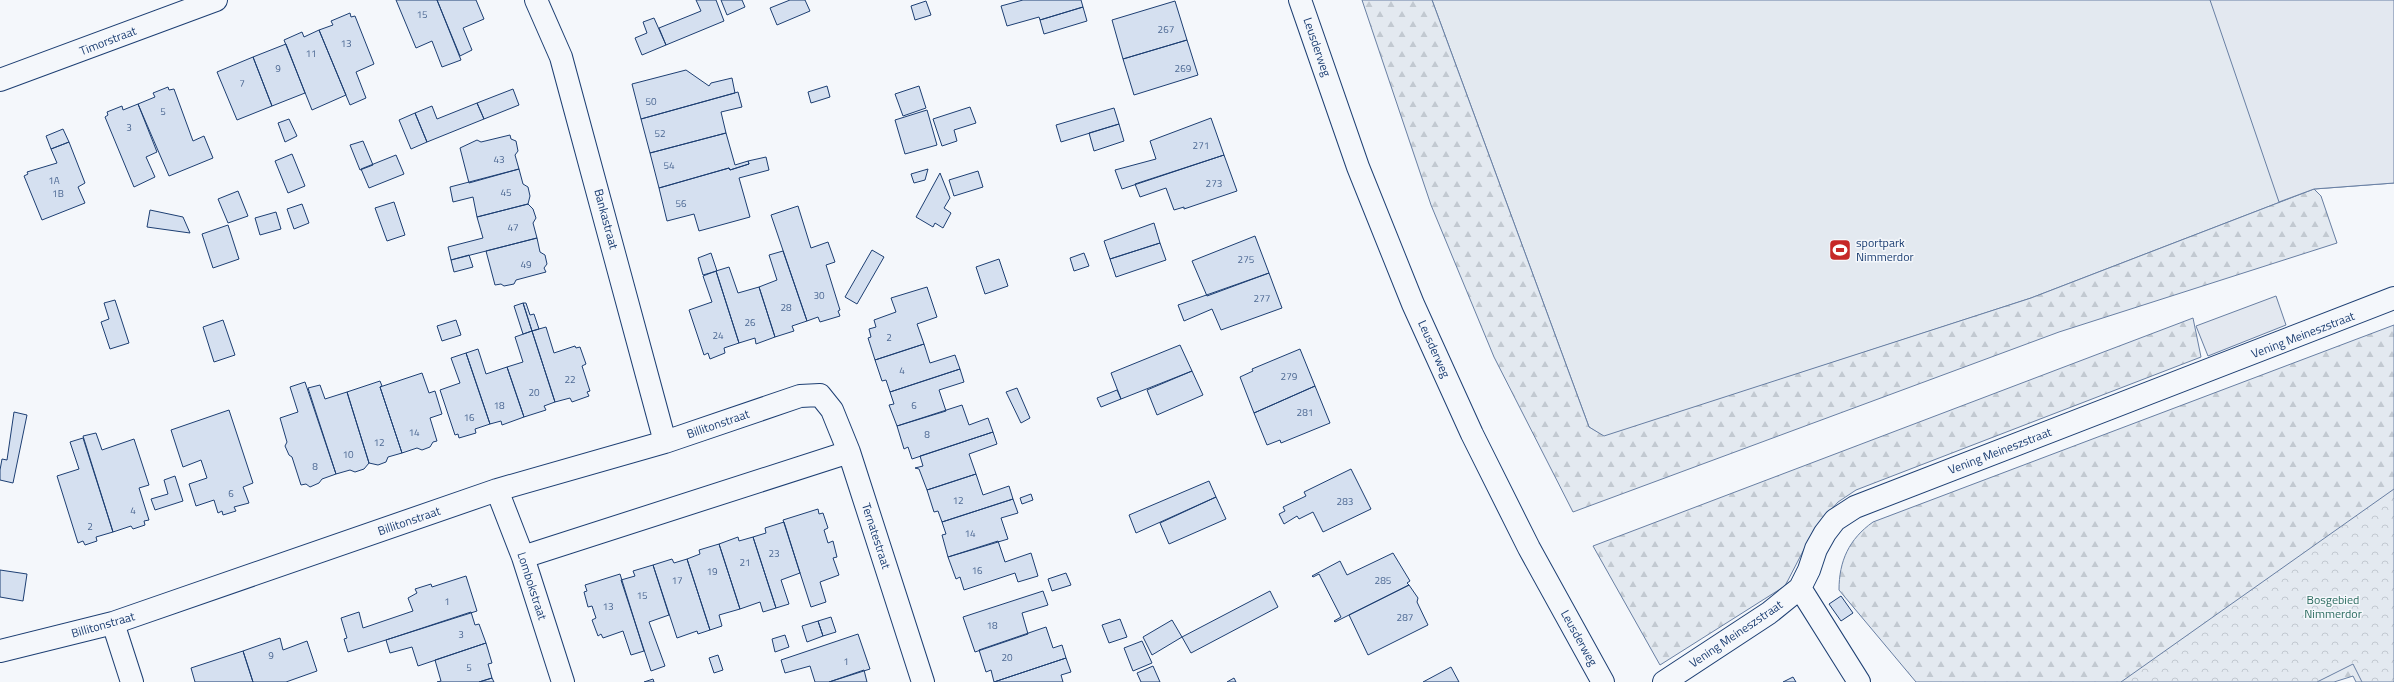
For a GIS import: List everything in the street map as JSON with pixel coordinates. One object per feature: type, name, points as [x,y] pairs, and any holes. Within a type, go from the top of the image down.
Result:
[{"type":"street","name":"Timorstraat","points":[[0,80],[16,76],[216,0]]},
{"type":"street","name":"Bankastraat","points":[[536,0],[561,57],[666,442]]},
{"type":"street","name":"Leusderweg","points":[[1300,0],[1358,167],[1413,304],[1472,434],[1529,548],[1603,682]]},
{"type":"street","name":"Vening Meineszstraat","points":[[1664,682],[1769,613],[1800,588],[1809,570],[1816,549],[1825,533],[1835,520],[1855,507],[2394,298]]},
{"type":"street","name":"Billitonstraat","points":[[0,651],[113,624],[498,490],[666,442],[800,396],[820,395]]},
{"type":"street","name":"Ternatestraat","points":[[820,395],[832,410],[849,452],[923,682]]},
{"type":"street","points":[[523,557],[849,452]]},
{"type":"street","name":"Lombokstraat","points":[[498,490],[523,557],[564,682]]},
{"type":"street","points":[[1800,588],[1859,682]]},
{"type":"street","points":[[113,624],[132,682]]},
{"type":"green space","points":[[1362,0],[1432,0],[1589,427],[1604,436],[2031,298],[2314,189],[2321,196],[2337,243],[2059,332],[1573,512],[1494,357],[1431,205]]},
{"type":"green space","name":"sportpark Nimmerdor","points":[[1432,0],[2394,0],[2394,183],[2314,189],[2031,298],[1604,437],[1589,427]]},
{"type":"green space","points":[[2193,318],[2201,357],[1856,490],[1838,502],[1815,528],[1785,586],[1660,665],[1593,546]]},
{"type":"green space","points":[[2394,325],[2394,682],[2356,682],[2353,676],[2334,682],[1916,682],[1839,590],[1839,579],[1843,560],[1847,552],[1858,536],[1873,522]]},
{"type":"green space","name":"Bosgebied Nimmerdor","points":[[2394,489],[2394,682],[2362,682],[2353,664],[2317,682],[2121,682]]},
{"type":"shaded area","points":[[2210,0],[2394,0],[2394,183],[2314,189],[2279,202]]},
{"type":"shaded area","points":[[2276,296],[2286,325],[2208,356],[2196,326]]},
{"type":"building","points":[[396,0],[437,0],[461,60],[442,67],[432,41],[416,48]]},
{"type":"building","points":[[437,0],[476,0],[484,19],[463,28],[472,50],[460,56]]},
{"type":"building","points":[[696,0],[716,0],[724,21],[666,45],[659,28],[701,11]]},
{"type":"building","points":[[721,0],[742,0],[745,7],[727,15]]},
{"type":"building","points":[[790,0],[805,0],[810,11],[777,25],[770,8]]},
{"type":"building","points":[[1023,0],[1081,0],[1083,7],[1040,20],[1039,17],[1007,26],[1001,6]]},
{"type":"building","points":[[926,1],[931,15],[915,20],[911,6]]},
{"type":"building","points":[[1175,1],[1187,40],[1123,59],[1112,20]]},
{"type":"building","points":[[1083,7],[1087,21],[1044,34],[1040,20]]},
{"type":"building","points":[[350,13],[351,17],[355,16],[374,64],[356,72],[366,98],[350,105],[319,30],[333,25],[331,21]]},
{"type":"building","points":[[654,18],[666,45],[642,55],[635,38],[647,33],[643,22]]},
{"type":"building","points":[[319,30],[346,95],[312,110],[284,40],[302,32],[304,37]]},
{"type":"building","points":[[1187,40],[1198,75],[1134,95],[1123,59]]},
{"type":"building","points":[[286,44],[305,93],[272,106],[253,57]]},
{"type":"building","points":[[253,57],[272,106],[237,120],[217,72]]},
{"type":"building","points":[[686,70],[709,86],[711,83],[732,78],[735,93],[641,119],[632,84]]},
{"type":"building","points":[[827,86],[830,97],[811,103],[808,92]]},
{"type":"building","points":[[919,86],[926,108],[903,116],[895,94]]},
{"type":"building","points":[[168,87],[169,90],[174,89],[193,141],[204,136],[213,158],[169,176],[138,104],[155,97],[153,93]]},
{"type":"building","points":[[513,89],[519,105],[484,119],[477,103]]},
{"type":"building","points":[[738,92],[742,107],[721,112],[726,133],[650,153],[641,119]]},
{"type":"building","points":[[477,103],[484,119],[427,142],[415,113],[432,106],[437,119]]},
{"type":"building","points":[[138,104],[157,152],[146,157],[155,177],[134,187],[105,117],[108,115],[107,112],[122,106],[123,110]]},
{"type":"building","points":[[970,107],[976,123],[954,130],[957,141],[942,146],[933,119]]},
{"type":"building","points":[[1114,108],[1119,124],[1061,142],[1056,125]]},
{"type":"building","points":[[927,110],[937,145],[905,154],[895,120]]},
{"type":"building","points":[[415,113],[427,142],[411,149],[399,120]]},
{"type":"building","points":[[1211,118],[1224,155],[1122,189],[1115,170],[1156,159],[1150,141]]},
{"type":"building","points":[[289,119],[297,136],[285,142],[278,123]]},
{"type":"building","points":[[1119,124],[1124,141],[1094,151],[1089,133]]},
{"type":"building","points":[[63,129],[69,142],[51,149],[46,136]]},
{"type":"building","points":[[726,133],[735,165],[748,161],[749,164],[730,170],[729,168],[659,188],[650,153]]},
{"type":"building","points":[[510,135],[511,139],[516,141],[518,151],[515,155],[519,169],[469,183],[460,148],[477,140],[481,142]]},
{"type":"building","points":[[363,141],[373,165],[360,170],[350,145]]},
{"type":"building","points":[[69,142],[85,183],[78,187],[85,203],[42,220],[24,176],[28,174],[27,172],[57,163],[51,149]]},
{"type":"building","points":[[292,154],[305,186],[288,193],[275,161]]},
{"type":"building","points":[[396,155],[404,174],[369,188],[361,169]]},
{"type":"building","points":[[1224,155],[1237,191],[1184,209],[1184,207],[1174,210],[1166,188],[1140,197],[1135,184]]},
{"type":"building","points":[[766,157],[769,170],[739,178],[750,217],[699,231],[694,214],[667,221],[659,188],[729,168],[730,170],[749,164],[748,161]]},
{"type":"building","points":[[519,169],[523,184],[528,187],[530,196],[528,204],[477,217],[473,197],[453,202],[450,187]]},
{"type":"building","points":[[928,169],[925,180],[914,183],[911,174]]},
{"type":"building","points":[[978,171],[983,187],[954,196],[949,180]]},
{"type":"building","points":[[940,173],[950,198],[944,208],[951,213],[943,228],[935,223],[933,227],[916,217]]},
{"type":"building","points":[[238,191],[248,216],[228,223],[218,199]]},
{"type":"building","points":[[394,202],[405,235],[387,241],[375,208]]},
{"type":"building","points":[[302,204],[309,223],[294,229],[287,209]]},
{"type":"building","points":[[528,204],[533,209],[536,218],[533,223],[537,238],[451,260],[448,247],[483,238],[477,217]]},
{"type":"building","points":[[798,206],[811,248],[828,242],[835,262],[826,265],[840,310],[838,311],[840,316],[820,322],[818,317],[807,321],[771,215]]},
{"type":"building","points":[[150,210],[183,217],[190,233],[147,227]]},
{"type":"building","points":[[276,212],[281,229],[260,235],[255,218]]},
{"type":"building","points":[[1154,223],[1160,243],[1110,259],[1104,241]]},
{"type":"building","points":[[228,225],[239,259],[213,268],[202,234]]},
{"type":"building","points":[[1255,236],[1269,273],[1207,296],[1192,261]]},
{"type":"building","points":[[537,238],[540,252],[545,255],[547,264],[544,268],[546,272],[516,280],[514,284],[504,286],[501,284],[495,285],[486,251]]},
{"type":"building","points":[[1160,243],[1166,260],[1116,277],[1110,259]]},
{"type":"building","points":[[872,250],[884,257],[857,304],[845,297]]},
{"type":"building","points":[[783,251],[807,321],[792,326],[794,331],[775,337],[759,287],[777,280],[769,255]]},
{"type":"building","points":[[711,253],[717,271],[703,275],[698,258]]},
{"type":"building","points":[[1084,253],[1089,266],[1074,271],[1070,258]]},
{"type":"building","points":[[469,255],[473,267],[454,272],[451,260]]},
{"type":"building","points":[[999,259],[1008,286],[985,294],[976,267]]},
{"type":"building","points":[[729,267],[738,293],[759,287],[775,337],[756,344],[755,338],[739,343],[716,271]]},
{"type":"building","points":[[716,271],[739,343],[724,348],[725,353],[710,359],[708,353],[704,355],[689,310],[712,302],[703,276]]},
{"type":"building","points":[[1269,273],[1282,308],[1221,330],[1212,309],[1184,321],[1178,305]]},
{"type":"building","points":[[927,287],[937,317],[917,324],[924,344],[875,360],[868,338],[871,337],[869,329],[876,327],[874,320],[896,312],[891,298]]},
{"type":"building","points":[[115,300],[129,343],[110,349],[101,322],[109,319],[104,303]]},
{"type":"building","points":[[523,303],[526,303],[530,315],[534,314],[539,329],[532,331]]},
{"type":"building","points":[[523,303],[532,331],[523,334],[514,306]]},
{"type":"building","points":[[223,320],[235,355],[214,362],[203,327]]},
{"type":"building","points":[[456,320],[461,335],[442,341],[437,326]]},
{"type":"building","points":[[546,327],[554,353],[575,346],[576,348],[580,347],[586,364],[582,366],[590,391],[587,392],[589,396],[572,402],[570,398],[555,402],[532,331]]},
{"type":"building","points":[[532,331],[555,402],[544,406],[546,410],[524,417],[507,367],[523,362],[515,337]]},
{"type":"building","points":[[924,344],[930,363],[955,355],[960,369],[890,392],[886,380],[882,381],[875,360]]},
{"type":"building","points":[[1180,345],[1192,371],[1121,399],[1111,373]]},
{"type":"building","points":[[478,349],[486,374],[507,367],[524,417],[502,425],[501,421],[490,424],[466,353]]},
{"type":"building","points":[[1300,349],[1315,386],[1254,413],[1240,377],[1253,371],[1252,369]]},
{"type":"building","points":[[466,353],[490,424],[475,429],[476,433],[459,438],[458,434],[455,435],[440,390],[460,383],[451,358]]},
{"type":"building","points":[[960,369],[964,382],[939,390],[946,411],[897,426],[889,405],[894,404],[890,392]]},
{"type":"building","points":[[1192,371],[1203,395],[1157,415],[1147,390]]},
{"type":"building","points":[[422,373],[429,393],[435,391],[442,414],[430,418],[437,441],[433,442],[430,447],[422,450],[417,448],[402,453],[380,387]]},
{"type":"building","points":[[380,381],[382,386],[380,387],[402,453],[388,457],[386,462],[378,465],[369,463],[347,392]]},
{"type":"building","points":[[305,382],[336,474],[322,479],[319,483],[310,487],[306,484],[301,485],[292,457],[289,455],[285,446],[287,442],[280,418],[298,412],[290,387]]},
{"type":"building","points":[[320,385],[325,399],[347,392],[369,463],[364,469],[355,472],[350,470],[336,474],[308,388]]},
{"type":"building","points":[[1315,386],[1330,423],[1281,443],[1280,440],[1267,445],[1254,413]]},
{"type":"building","points":[[1017,388],[1030,418],[1021,423],[1006,392]]},
{"type":"building","points":[[1117,390],[1121,399],[1101,407],[1097,398]]},
{"type":"building","points":[[962,405],[969,425],[988,418],[993,432],[912,459],[908,447],[904,449],[897,426]]},
{"type":"building","points":[[229,410],[253,483],[243,487],[249,503],[234,507],[236,511],[223,515],[222,511],[218,513],[214,500],[196,506],[189,484],[207,478],[201,460],[183,467],[171,430]]},
{"type":"building","points":[[14,412],[27,415],[13,483],[0,480],[0,470],[2,459],[7,460]]},
{"type":"building","points":[[993,432],[997,444],[969,454],[976,474],[927,490],[919,469],[915,468],[923,466],[920,456]]},
{"type":"building","points":[[96,433],[102,450],[134,439],[149,485],[139,488],[149,520],[144,521],[145,525],[133,529],[131,526],[113,532],[83,436]]},
{"type":"building","points":[[83,438],[113,532],[96,537],[97,541],[85,545],[83,541],[78,543],[57,476],[79,469],[70,442]]},
{"type":"building","points":[[1351,469],[1371,509],[1323,532],[1313,512],[1299,519],[1297,516],[1284,524],[1279,514],[1285,511],[1283,507],[1306,496],[1304,492]]},
{"type":"building","points":[[976,474],[983,495],[1009,486],[1013,499],[942,522],[938,511],[934,512],[927,490]]},
{"type":"building","points":[[175,476],[183,501],[155,510],[151,499],[168,494],[164,480]]},
{"type":"building","points":[[1209,481],[1216,497],[1136,533],[1129,515]]},
{"type":"building","points":[[1031,494],[1033,500],[1022,504],[1020,498]]},
{"type":"building","points":[[1216,497],[1226,519],[1169,544],[1160,523]]},
{"type":"building","points":[[1013,499],[1018,513],[1001,518],[1008,539],[948,557],[942,535],[946,534],[942,522]]},
{"type":"building","points":[[818,509],[819,514],[823,513],[828,528],[824,530],[828,543],[833,541],[837,557],[833,558],[839,575],[820,582],[826,602],[811,607],[783,520]]},
{"type":"building","points":[[784,522],[800,573],[781,580],[789,604],[776,608],[753,537],[766,533],[765,528]]},
{"type":"building","points":[[738,537],[739,541],[753,537],[776,608],[763,612],[760,602],[740,609],[719,544]]},
{"type":"building","points":[[998,541],[1005,562],[1031,553],[1038,576],[1018,582],[1015,573],[964,590],[960,577],[956,579],[948,557]]},
{"type":"building","points":[[719,544],[740,609],[719,615],[722,626],[710,630],[687,559],[700,554],[699,550]]},
{"type":"building","points":[[1393,553],[1410,581],[1407,583],[1409,585],[1335,622],[1334,621],[1341,617],[1319,574],[1313,577],[1312,576],[1340,561],[1347,575]]},
{"type":"building","points":[[672,559],[674,563],[687,559],[710,630],[698,634],[697,631],[677,638],[653,565]]},
{"type":"building","points":[[653,565],[669,615],[649,622],[665,666],[651,671],[621,580],[635,576],[633,571]]},
{"type":"building","points":[[0,570],[27,574],[23,601],[0,597]]},
{"type":"building","points":[[1066,573],[1071,585],[1052,591],[1048,579]]},
{"type":"building","points":[[620,574],[644,651],[631,655],[623,631],[603,638],[601,634],[598,636],[592,620],[596,618],[592,606],[588,607],[584,592],[587,591],[585,585]]},
{"type":"building","points":[[466,576],[477,611],[348,652],[344,639],[347,638],[341,618],[359,612],[363,628],[413,611],[408,598],[417,593],[415,589],[431,584],[432,587]]},
{"type":"building","points":[[1409,585],[1418,598],[1417,602],[1428,625],[1368,655],[1349,615]]},
{"type":"building","points":[[1043,591],[1048,605],[1022,613],[1028,634],[975,652],[963,617]]},
{"type":"building","points":[[1270,591],[1278,607],[1191,653],[1182,637]]},
{"type":"building","points":[[1841,596],[1853,613],[1841,621],[1829,604]]},
{"type":"building","points":[[471,612],[475,625],[479,624],[486,643],[418,666],[412,647],[390,653],[386,640]]},
{"type":"building","points":[[831,617],[836,632],[823,636],[818,621]]},
{"type":"building","points":[[1120,619],[1127,637],[1109,643],[1102,625]]},
{"type":"building","points":[[1172,620],[1182,637],[1152,655],[1143,637]]},
{"type":"building","points":[[818,621],[823,636],[807,642],[802,626]]},
{"type":"building","points":[[1046,627],[1053,648],[1062,645],[1066,658],[994,682],[991,670],[986,672],[979,650]]},
{"type":"building","points":[[858,634],[870,669],[829,682],[815,682],[810,666],[785,673],[781,660]]},
{"type":"building","points":[[785,635],[789,647],[775,652],[772,639]]},
{"type":"building","points":[[280,638],[283,650],[307,641],[317,671],[286,682],[253,682],[243,651]]},
{"type":"building","points":[[1142,641],[1152,663],[1133,671],[1124,648]]},
{"type":"building","points":[[486,643],[492,663],[488,664],[492,678],[479,682],[437,682],[441,681],[435,660]]},
{"type":"building","points":[[243,651],[253,682],[195,682],[191,668]]},
{"type":"building","points":[[718,655],[723,670],[714,673],[709,658]]},
{"type":"building","points":[[1066,658],[1071,672],[1061,675],[1063,682],[994,682]]},
{"type":"building","points":[[1153,666],[1160,682],[1141,682],[1137,673]]},
{"type":"building","points":[[1451,667],[1459,682],[1423,682]]},
{"type":"building","points":[[864,670],[867,682],[829,682]]},
{"type":"building","points":[[1793,677],[1796,682],[1783,682]]},
{"type":"building","points":[[492,678],[494,682],[479,682]]},
{"type":"building","points":[[1234,678],[1236,682],[1227,682]]},
{"type":"building","points":[[653,679],[654,682],[644,682]]},
{"type":"place","name":"sportpark Nimmerdor","points":[[1840,250]]}]
